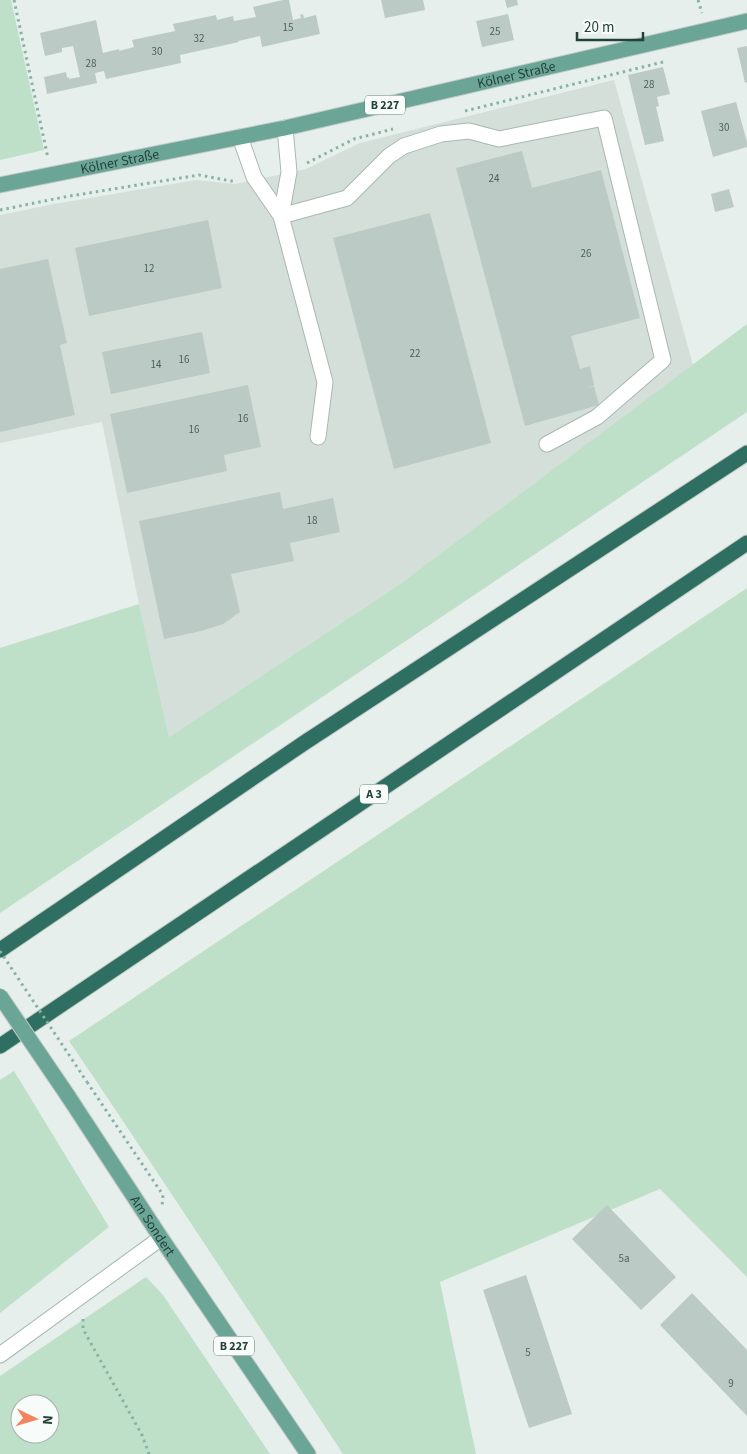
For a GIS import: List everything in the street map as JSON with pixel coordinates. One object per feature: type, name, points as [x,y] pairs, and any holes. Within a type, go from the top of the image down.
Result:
[{"type":"highway","points":[[0,951],[304,744],[747,453]]},
{"type":"highway","name":"A 3","points":[[0,1046],[747,543]]},
{"type":"main road","name":"Kölner Straße","points":[[0,185],[285,128],[747,21]]},
{"type":"main road","name":"Am Sondert","points":[[0,996],[308,1454]]},
{"type":"street","points":[[281,216],[347,198],[389,156],[404,146],[441,134],[470,131],[499,139],[604,118],[663,360],[597,417],[547,444]]},
{"type":"street","points":[[281,216],[289,172],[285,128]]},
{"type":"street","points":[[240,137],[254,177],[281,216],[324,382],[318,437]]},
{"type":"street","points":[[0,1356],[161,1238]]},
{"type":"path","points":[[14,0],[52,174]]},
{"type":"path","points":[[460,112],[670,60]]},
{"type":"path","points":[[289,172],[354,139],[402,127]]},
{"type":"path","points":[[0,210],[64,197],[199,175],[231,181],[254,177]]},
{"type":"path","points":[[0,951],[162,1195],[161,1238]]},
{"type":"path","points":[[83,1295],[83,1329],[142,1435],[149,1454]]},
{"type":"shaded area","points":[[614,80],[693,365],[397,586],[169,737],[139,604],[102,422],[0,443],[0,215],[196,180],[235,184],[306,169],[360,143]]},
{"type":"green space","points":[[0,0],[11,0],[44,150],[0,160]]},
{"type":"green space","points":[[747,324],[747,412],[0,913],[0,648],[139,604],[169,737],[397,586]]},
{"type":"green space","points":[[747,588],[747,1277],[660,1189],[440,1282],[476,1454],[343,1454],[173,1195],[69,1041]]},
{"type":"green space","points":[[14,1071],[109,1227],[0,1313],[0,1080]]},
{"type":"green space","points":[[146,1277],[163,1295],[270,1454],[0,1454],[0,1376]]},
{"type":"building","points":[[289,0],[293,20],[301,18],[300,15],[303,14],[304,18],[316,15],[320,34],[262,47],[260,36],[180,55],[181,63],[106,79],[104,71],[95,73],[97,83],[47,94],[44,77],[66,72],[69,79],[80,77],[73,46],[62,48],[62,52],[45,56],[40,33],[96,20],[103,53],[119,49],[119,51],[134,47],[132,40],[175,31],[173,24],[216,15],[217,20],[233,16],[234,21],[256,17],[253,7]]},
{"type":"building","points":[[381,0],[423,0],[425,10],[385,18]]},
{"type":"building","points":[[505,0],[517,0],[518,5],[507,8]]},
{"type":"building","points":[[508,14],[514,40],[482,47],[476,21]]},
{"type":"building","points":[[747,46],[747,82],[745,83],[737,48]]},
{"type":"building","points":[[663,67],[670,94],[657,97],[659,106],[656,107],[664,141],[645,145],[628,75]]},
{"type":"building","points":[[736,102],[747,147],[713,157],[701,111]]},
{"type":"building","points":[[522,151],[532,188],[601,170],[640,318],[571,336],[580,369],[590,366],[594,385],[585,389],[594,386],[599,405],[525,426],[456,168]]},
{"type":"building","points":[[729,189],[734,207],[715,212],[711,194]]},
{"type":"building","points":[[430,213],[491,443],[394,469],[333,238]]},
{"type":"building","points":[[208,220],[222,288],[89,316],[75,248]]},
{"type":"building","points":[[48,259],[67,343],[60,345],[75,415],[0,432],[0,269]]},
{"type":"building","points":[[202,332],[210,373],[111,394],[102,352]]},
{"type":"building","points":[[248,385],[261,447],[224,455],[227,471],[127,493],[110,414]]},
{"type":"building","points":[[280,492],[283,509],[333,498],[340,532],[290,543],[294,561],[231,574],[240,612],[223,624],[164,639],[139,521]]},
{"type":"building","points":[[607,1205],[676,1277],[641,1310],[572,1239]]},
{"type":"building","points":[[526,1275],[572,1414],[529,1428],[483,1290]]},
{"type":"building","points":[[692,1293],[747,1350],[747,1416],[660,1325]]}]
